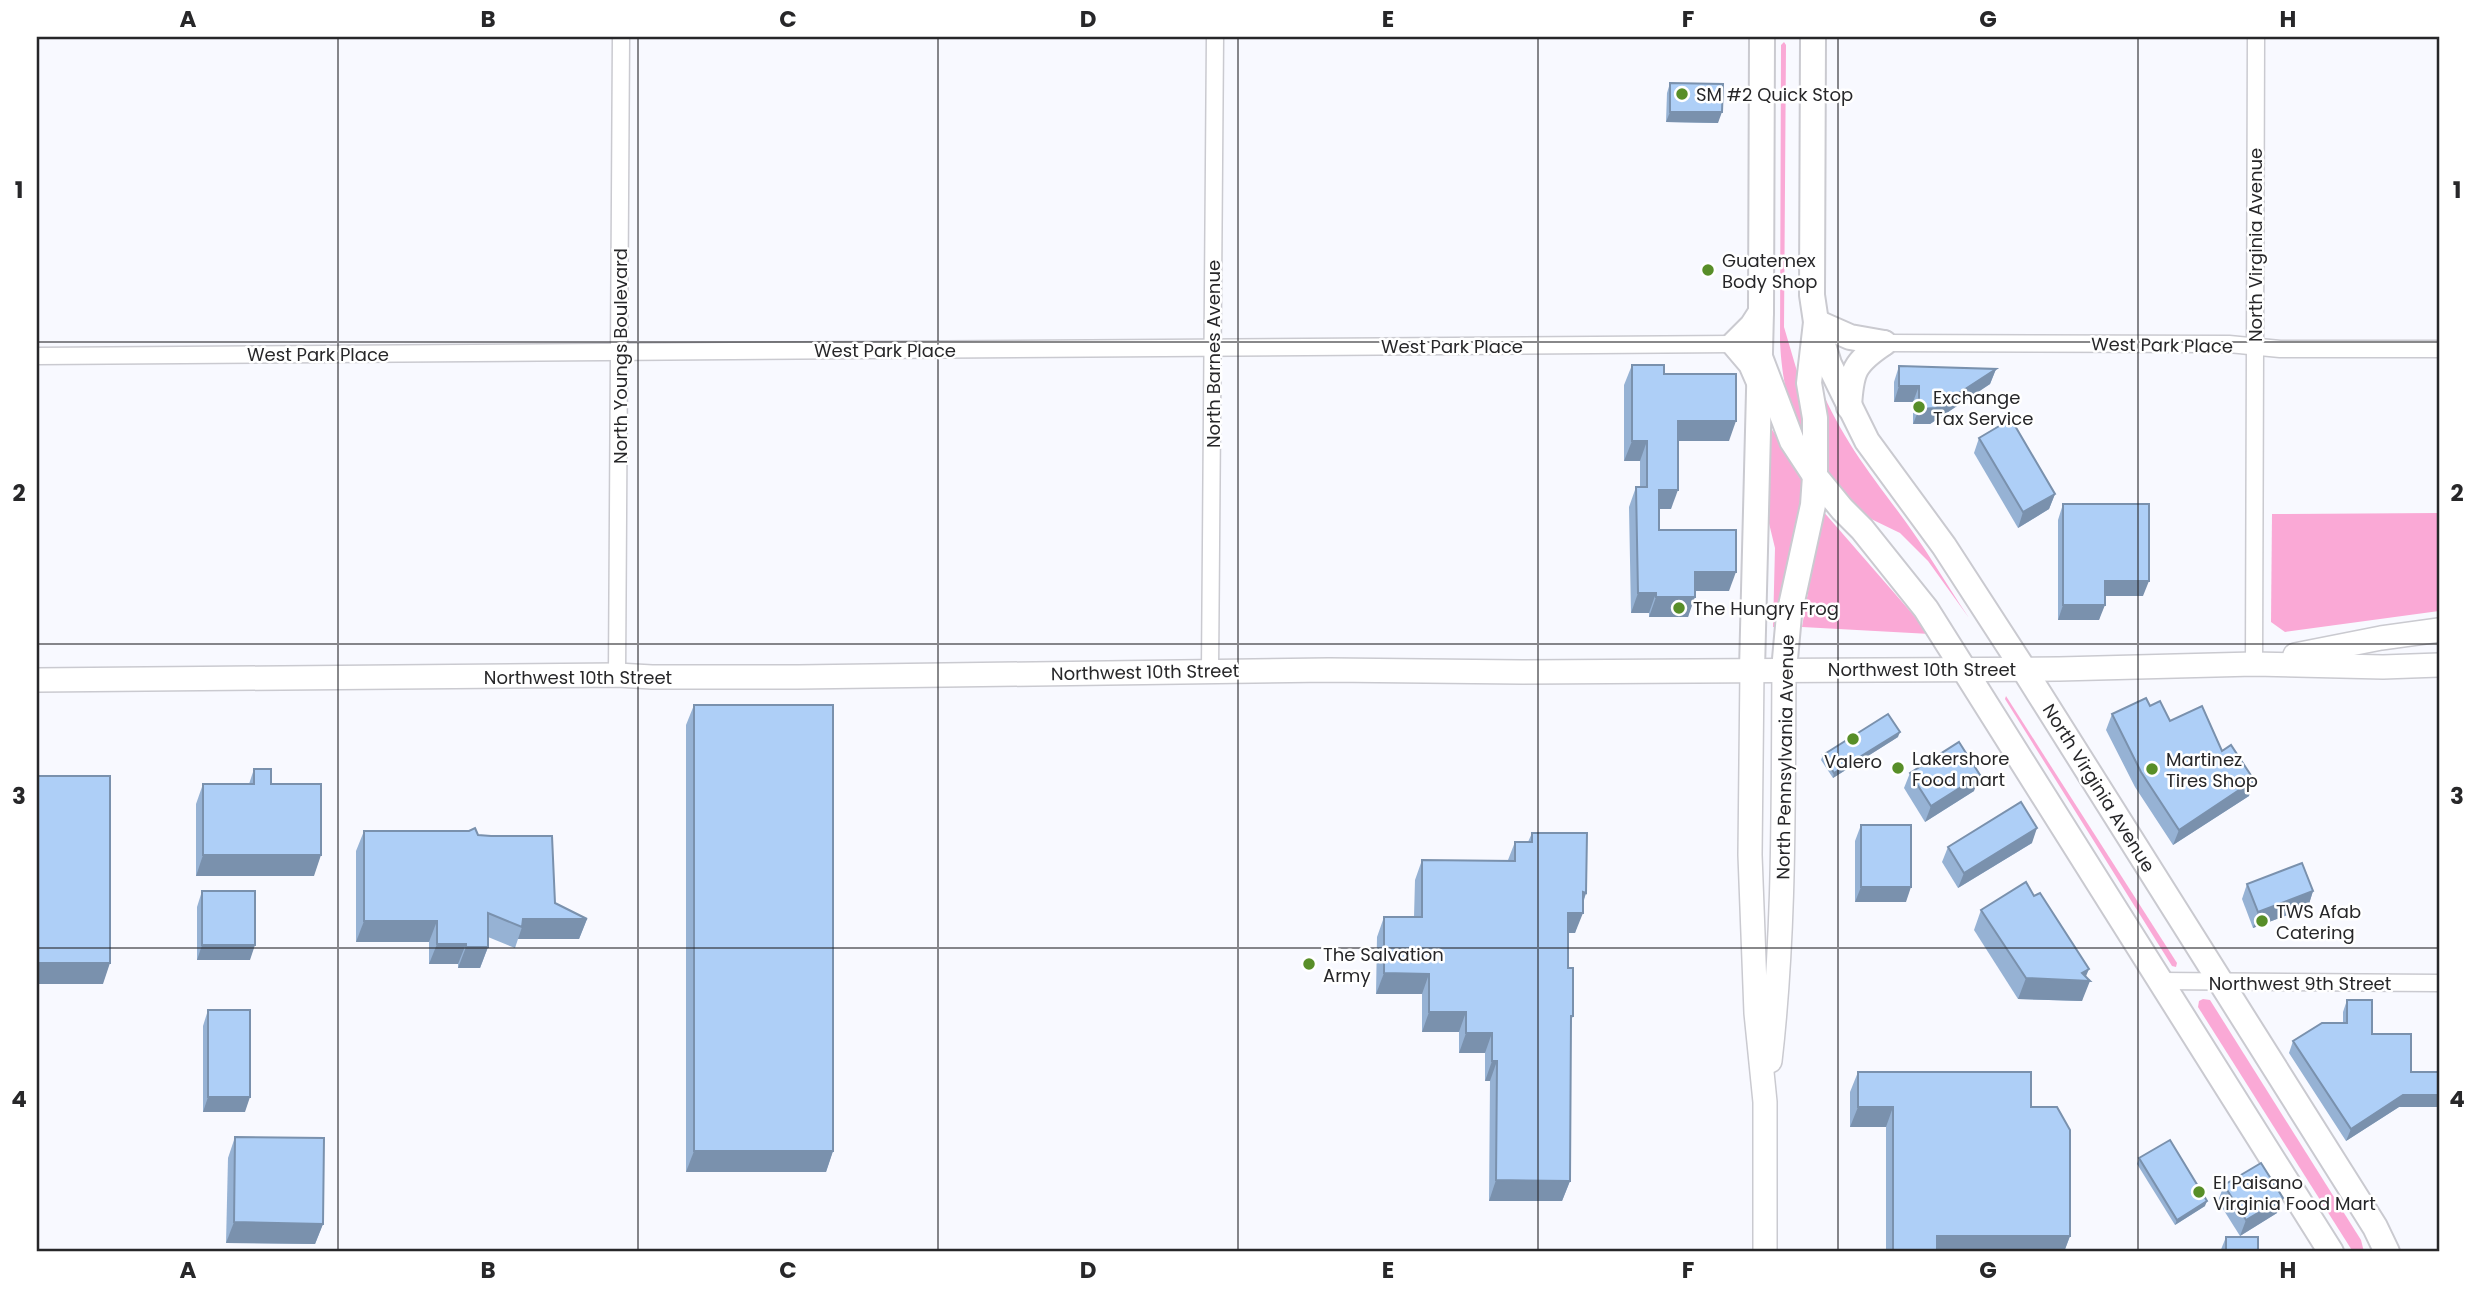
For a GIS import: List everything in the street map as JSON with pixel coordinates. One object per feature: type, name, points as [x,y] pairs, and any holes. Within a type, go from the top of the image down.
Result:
[{"type":"main road","name":"North Pennsylvania Avenue","points":[[1762,37],[1761,312],[1750,855],[1756,1013],[1765,1102],[1765,1252]]},
{"type":"main road","name":"North Pennsylvania Avenue","points":[[1765,1102],[1776,1014],[1783,838],[1784,670],[1789,615],[1813,505],[1815,475],[1815,418],[1810,383],[1816,322],[1812,295],[1813,37]]},
{"type":"main road","points":[[1759,384],[1751,364],[1734,344],[1752,326],[1761,312]]},
{"type":"main road","points":[[1816,322],[1850,337],[1884,343]]},
{"type":"main road","name":"North Virginia Avenue","points":[[1816,322],[1829,365],[1867,441],[1944,546],[2023,668],[2375,1227],[2387,1252]]},
{"type":"main road","points":[[1849,407],[1853,372],[1866,355],[1884,343]]},
{"type":"main road","points":[[1760,356],[1792,441],[1815,475],[1926,609],[2331,1252]]},
{"type":"main road","name":"Northwest 10th Street","points":[[2254,664],[2381,638],[2439,630]]},
{"type":"main road","name":"Northwest 10th Street","points":[[37,680],[617,675],[798,677],[1364,670],[1522,673],[2254,664],[2383,667],[2439,665]]},
{"type":"street","name":"North Youngs Boulevard","points":[[617,675],[621,37]]},
{"type":"street","name":"North Barnes Avenue","points":[[1210,671],[1215,37]]},
{"type":"street","name":"North Virginia Avenue","points":[[2254,664],[2256,37]]},
{"type":"street","name":"West Park Place","points":[[1884,343],[2215,344],[2280,349],[2439,349]]},
{"type":"street","name":"West Park Place","points":[[37,356],[1734,344]]},
{"type":"street","name":"Northwest 9th Street","points":[[2160,981],[2439,984]]},
{"type":"shaded area","points":[[1784,42],[1784,327],[1799,378],[1804,419],[1802,439],[1786,392],[1780,342],[1781,45]]},
{"type":"shaded area","points":[[1820,386],[1854,451],[1916,536],[1969,618],[1928,561],[1900,533],[1867,517],[1851,503],[1828,474]]},
{"type":"shaded area","points":[[1769,425],[1804,479],[1802,505],[1776,627],[1773,627],[1775,548],[1767,515]]},
{"type":"shaded area","points":[[1822,510],[1930,634],[1802,627]]},
{"type":"shaded area","points":[[2439,513],[2439,611],[2285,632],[2271,622],[2272,514]]},
{"type":"shaded area","points":[[2006,696],[2177,963],[2176,967],[2172,966],[2005,699]]},
{"type":"shaded area","points":[[2210,1000],[2361,1240],[2364,1252],[2353,1252],[2198,1007],[2199,1001]]},
{"type":"building","points":[[1670,83],[1723,84],[1722,112],[1670,112]]},
{"type":"building","points":[[1632,365],[1664,365],[1664,374],[1736,374],[1736,421],[1678,421],[1678,490],[1659,490],[1659,530],[1736,530],[1736,572],[1695,572],[1695,597],[1656,597],[1656,593],[1638,593],[1636,487],[1647,487],[1647,441],[1632,441]]},
{"type":"building","points":[[1899,366],[1996,369],[1936,408],[1919,409],[1919,386],[1899,386]]},
{"type":"building","points":[[2011,419],[2055,494],[2023,512],[1979,438]]},
{"type":"building","points":[[2063,504],[2149,504],[2149,581],[2105,581],[2105,605],[2063,605]]},
{"type":"building","points":[[2146,698],[2150,706],[2160,701],[2170,721],[2202,706],[2222,751],[2231,745],[2254,780],[2179,830],[2141,772],[2112,714]]},
{"type":"building","points":[[694,705],[833,705],[833,1151],[694,1151]]},
{"type":"building","points":[[1888,714],[1900,732],[1834,773],[1823,755]]},
{"type":"building","points":[[1959,742],[1980,775],[1931,806],[1910,773]]},
{"type":"building","points":[[254,769],[271,769],[271,784],[321,784],[321,855],[203,855],[203,784],[254,784]]},
{"type":"building","points":[[37,776],[110,776],[110,963],[37,963]]},
{"type":"building","points":[[2021,802],[2037,828],[1964,873],[1948,847]]},
{"type":"building","points":[[1861,825],[1911,825],[1911,887],[1861,887]]},
{"type":"building","points":[[475,828],[478,835],[552,836],[555,903],[587,919],[523,919],[522,927],[488,913],[488,947],[437,944],[437,921],[364,921],[364,831],[469,831]]},
{"type":"building","points":[[1532,833],[1587,833],[1583,913],[1568,913],[1568,968],[1573,968],[1570,1181],[1496,1180],[1497,1061],[1492,1061],[1492,1033],[1466,1033],[1466,1012],[1429,1012],[1429,974],[1384,973],[1384,917],[1422,917],[1422,860],[1515,861],[1515,842],[1532,842]]},
{"type":"building","points":[[2302,863],[2313,891],[2258,912],[2247,884]]},
{"type":"building","points":[[2026,882],[2034,896],[2040,893],[2089,969],[2082,973],[2090,981],[2026,978],[1981,910]]},
{"type":"building","points":[[202,891],[255,891],[255,945],[202,945]]},
{"type":"building","points":[[2347,1000],[2372,1000],[2372,1034],[2411,1034],[2411,1072],[2439,1072],[2439,1095],[2403,1095],[2351,1129],[2293,1041],[2322,1023],[2347,1023]]},
{"type":"building","points":[[208,1010],[250,1010],[250,1097],[208,1097]]},
{"type":"building","points":[[1858,1072],[2031,1072],[2031,1107],[2057,1107],[2070,1130],[2070,1236],[1937,1236],[1937,1252],[1893,1252],[1893,1107],[1858,1107]]},
{"type":"building","points":[[235,1137],[324,1138],[323,1224],[234,1222]]},
{"type":"building","points":[[2170,1140],[2207,1201],[2177,1220],[2139,1158]]},
{"type":"building","points":[[2261,1163],[2283,1198],[2246,1220],[2224,1185]]},
{"type":"building","points":[[2226,1237],[2258,1237],[2258,1252],[2226,1252]]},
{"type":"place","name":"SM #2 Quick Stop","points":[[1682,94]]},
{"type":"place","name":"Guatemex Body Shop","points":[[1708,270]]},
{"type":"place","name":"Exchange Tax Service","points":[[1919,407]]},
{"type":"place","name":"The Hungry Frog","points":[[1679,608]]},
{"type":"place","name":"Valero","points":[[1853,739]]},
{"type":"place","name":"Lakershore Food mart","points":[[1898,768]]},
{"type":"place","name":"Martinez Tires Shop","points":[[2152,769]]},
{"type":"place","name":"TWS Afab Catering","points":[[2262,921]]},
{"type":"place","name":"The Salvation Army","points":[[1309,964]]},
{"type":"place","name":"El Paisano Virginia Food Mart","points":[[2199,1192]]}]
